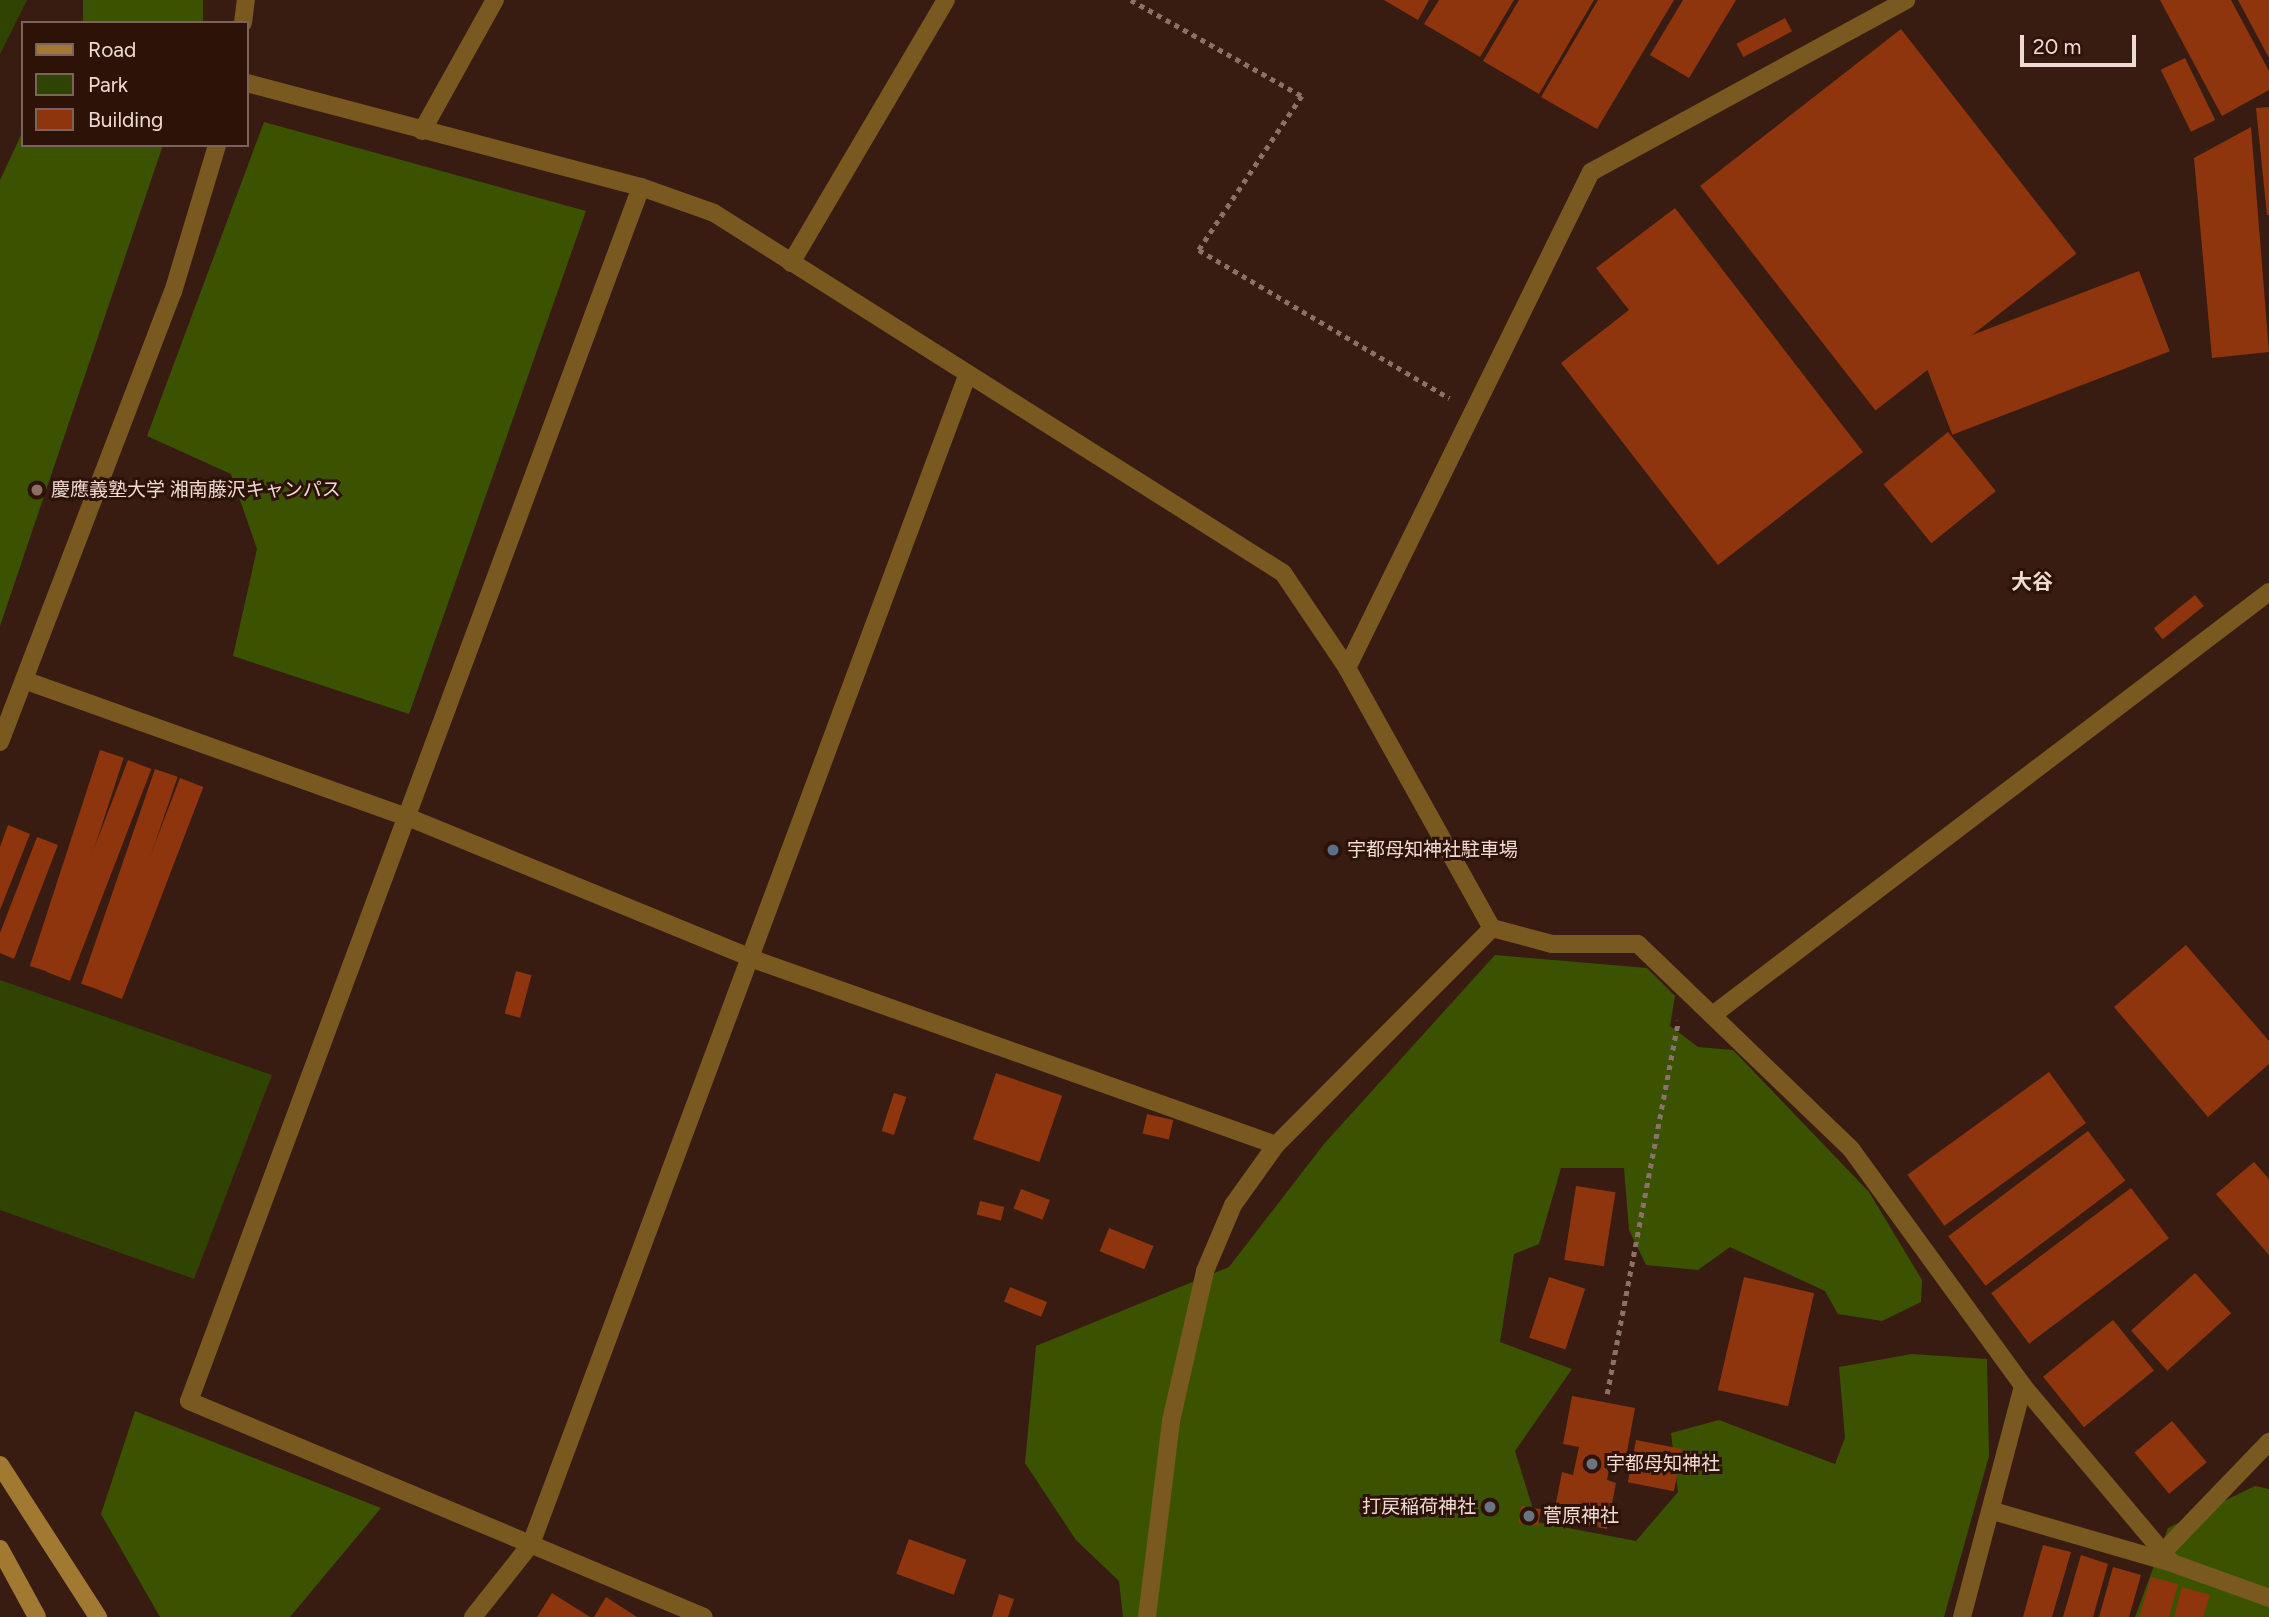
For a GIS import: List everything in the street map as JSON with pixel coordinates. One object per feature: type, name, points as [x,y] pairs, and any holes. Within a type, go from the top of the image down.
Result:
[{"type":"street","points":[[243,21],[246,0]]},
{"type":"street","points":[[422,131],[495,0]]},
{"type":"street","points":[[791,262],[946,0]]},
{"type":"street","points":[[1347,668],[1475,413],[1591,172],[1906,0]]},
{"type":"street","points":[[248,83],[642,187],[714,213],[967,376],[1283,573],[1347,668],[1492,928],[1552,944],[1638,944],[1714,1014],[1851,1149],[2023,1386],[2168,1558]]},
{"type":"street","points":[[0,742],[173,292],[216,147]]},
{"type":"street","points":[[642,187],[410,818],[189,1401],[704,1617]]},
{"type":"street","points":[[473,1617],[531,1544],[752,959],[967,376]]},
{"type":"street","points":[[1714,1014],[2269,592]]},
{"type":"street","points":[[24,680],[410,818],[752,959],[1276,1145]]},
{"type":"street","points":[[1147,1617],[1171,1421],[1205,1271],[1233,1206],[1276,1145],[1492,928]]},
{"type":"street","points":[[1962,1617],[1993,1511],[2023,1386]]},
{"type":"street","points":[[2168,1558],[2269,1443]]},
{"type":"street","points":[[0,1465],[98,1617]]},
{"type":"street","points":[[1993,1511],[2168,1558],[2269,1598]]},
{"type":"street","points":[[0,1549],[37,1617]]},
{"type":"path","points":[[1131,0],[1302,96],[1199,250],[1475,413]]},
{"type":"path","points":[[1607,1394],[1674,1038]]},
{"type":"green space","points":[[0,0],[27,0],[0,54]]},
{"type":"green space","points":[[83,0],[203,0],[203,21],[83,21]]},
{"type":"green space","points":[[264,122],[586,211],[409,714],[233,656],[257,549],[231,474],[147,436]]},
{"type":"green space","name":"慶應義塾大学 湘南藤沢キャンパス","points":[[21,135],[21,147],[162,147],[0,626],[0,180]]},
{"type":"green space","points":[[1495,955],[1647,968],[1675,996],[1670,1026],[1698,1047],[1733,1050],[1869,1192],[1922,1280],[1921,1302],[1882,1321],[1838,1314],[1825,1291],[1730,1247],[1698,1270],[1646,1265],[1629,1230],[1624,1168],[1561,1168],[1539,1244],[1514,1254],[1500,1342],[1572,1369],[1515,1451],[1537,1522],[1636,1541],[1678,1492],[1671,1433],[1719,1420],[1835,1464],[1845,1438],[1839,1367],[1912,1354],[1987,1359],[1989,1456],[1944,1617],[1123,1617],[1119,1581],[1076,1540],[1025,1463],[1036,1346],[1229,1267],[1324,1144]]},
{"type":"green space","points":[[0,980],[272,1075],[194,1279],[0,1210]]},
{"type":"green space","points":[[135,1411],[381,1508],[290,1617],[160,1617],[101,1514]]},
{"type":"green space","points":[[2255,1486],[2269,1489],[2269,1617],[2135,1617],[2168,1528]]},
{"type":"building","points":[[1384,0],[1429,0],[1418,20]]},
{"type":"building","points":[[1439,0],[1514,0],[1480,57],[1424,24]]},
{"type":"building","points":[[1519,0],[1594,0],[1539,94],[1483,61]]},
{"type":"building","points":[[1598,0],[1674,0],[1597,129],[1541,97]]},
{"type":"building","points":[[1683,0],[1736,0],[1689,78],[1650,55]]},
{"type":"building","points":[[2160,0],[2231,0],[2269,71],[2269,90],[2222,116]]},
{"type":"building","points":[[2238,0],[2269,0],[2269,58]]},
{"type":"building","points":[[1785,18],[1792,31],[1743,57],[1736,44]]},
{"type":"building","points":[[1901,29],[2076,254],[1876,411],[1700,186]]},
{"type":"building","points":[[2185,58],[2215,120],[2191,132],[2161,70]]},
{"type":"building","points":[[2269,107],[2269,215],[2267,215],[2256,108]]},
{"type":"building","points":[[2251,127],[2269,352],[2212,358],[2194,158]]},
{"type":"building","points":[[1675,208],[1863,452],[1718,565],[1561,363],[1629,310],[1596,268]]},
{"type":"building","points":[[2139,271],[2170,351],[1952,435],[1921,354]]},
{"type":"building","points":[[1948,432],[1996,491],[1931,543],[1883,484]]},
{"type":"building","points":[[2195,595],[2204,606],[2163,639],[2154,628]]},
{"type":"building","points":[[100,750],[124,758],[54,974],[30,966]]},
{"type":"building","points":[[128,760],[151,769],[70,981],[47,972]]},
{"type":"building","points":[[155,769],[178,777],[104,991],[81,984]]},
{"type":"building","points":[[180,778],[203,787],[122,999],[99,990]]},
{"type":"building","points":[[8,825],[30,834],[0,910],[0,847]]},
{"type":"building","points":[[37,837],[58,845],[14,959],[0,953],[0,933]]},
{"type":"building","points":[[2186,945],[2269,1041],[2269,1064],[2208,1117],[2114,1007]]},
{"type":"building","points":[[516,971],[531,975],[520,1018],[505,1014]]},
{"type":"building","points":[[2049,1072],[2086,1123],[1944,1226],[1907,1175]]},
{"type":"building","points":[[996,1073],[1062,1096],[1039,1162],[973,1139]]},
{"type":"building","points":[[894,1093],[906,1097],[894,1135],[882,1131]]},
{"type":"building","points":[[1147,1114],[1173,1120],[1169,1140],[1143,1133]]},
{"type":"building","points":[[2088,1131],[2125,1181],[1986,1286],[1948,1236]]},
{"type":"building","points":[[2254,1162],[2269,1179],[2269,1255],[2216,1194]]},
{"type":"building","points":[[1576,1186],[1616,1192],[1604,1266],[1564,1260]]},
{"type":"building","points":[[2131,1188],[2169,1238],[2029,1344],[1991,1293]]},
{"type":"building","points":[[1021,1189],[1050,1200],[1042,1220],[1013,1209]]},
{"type":"building","points":[[980,1201],[1004,1207],[1001,1221],[977,1215]]},
{"type":"building","points":[[1109,1228],[1154,1246],[1144,1269],[1100,1251]]},
{"type":"building","points":[[2195,1273],[2231,1313],[2167,1371],[2131,1331]]},
{"type":"building","points":[[1549,1277],[1585,1289],[1565,1350],[1529,1338]]},
{"type":"building","points":[[1744,1277],[1814,1293],[1788,1406],[1718,1390]]},
{"type":"building","points":[[1010,1287],[1047,1302],[1041,1317],[1004,1302]]},
{"type":"building","points":[[2113,1320],[2154,1371],[2084,1427],[2043,1377]]},
{"type":"building","name":"宇都母知神社","points":[[1572,1396],[1635,1408],[1626,1457],[1612,1454],[1607,1480],[1616,1483],[1607,1529],[1553,1518],[1562,1472],[1573,1475],[1579,1447],[1563,1444]]},
{"type":"building","points":[[2172,1421],[2207,1462],[2169,1494],[2134,1452]]},
{"type":"building","points":[[1636,1440],[1682,1449],[1674,1491],[1628,1482]]},
{"type":"building","name":"打戻稲荷神社","points":[[1485,1501],[1498,1503],[1496,1514],[1482,1511]]},
{"type":"building","name":"菅原神社","points":[[1521,1506],[1541,1509],[1538,1526],[1518,1523]]},
{"type":"building","points":[[909,1539],[966,1560],[954,1595],[896,1574]]},
{"type":"building","points":[[2043,1545],[2071,1552],[2052,1617],[2023,1617]]},
{"type":"building","points":[[2081,1555],[2108,1564],[2093,1617],[2063,1617]]},
{"type":"building","points":[[2113,1567],[2141,1575],[2129,1617],[2099,1617]]},
{"type":"building","points":[[2151,1577],[2178,1584],[2169,1617],[2139,1617]]},
{"type":"building","points":[[2182,1587],[2210,1595],[2203,1617],[2174,1617]]},
{"type":"building","points":[[552,1593],[590,1617],[537,1617]]},
{"type":"building","points":[[999,1594],[1014,1599],[1008,1617],[992,1617]]},
{"type":"building","points":[[606,1597],[637,1617],[594,1617]]},
{"type":"place","name":"慶應義塾大学 湘南藤沢キャンパス","points":[[37,490]]},
{"type":"place","name":"宇都母知神社駐車場","points":[[1333,850]]},
{"type":"place","name":"宇都母知神社","points":[[1592,1464]]},
{"type":"place","name":"打戻稲荷神社","points":[[1490,1507]]},
{"type":"place","name":"菅原神社","points":[[1529,1516]]},
{"type":"district","name":"大谷","points":[[2032,582]]}]
